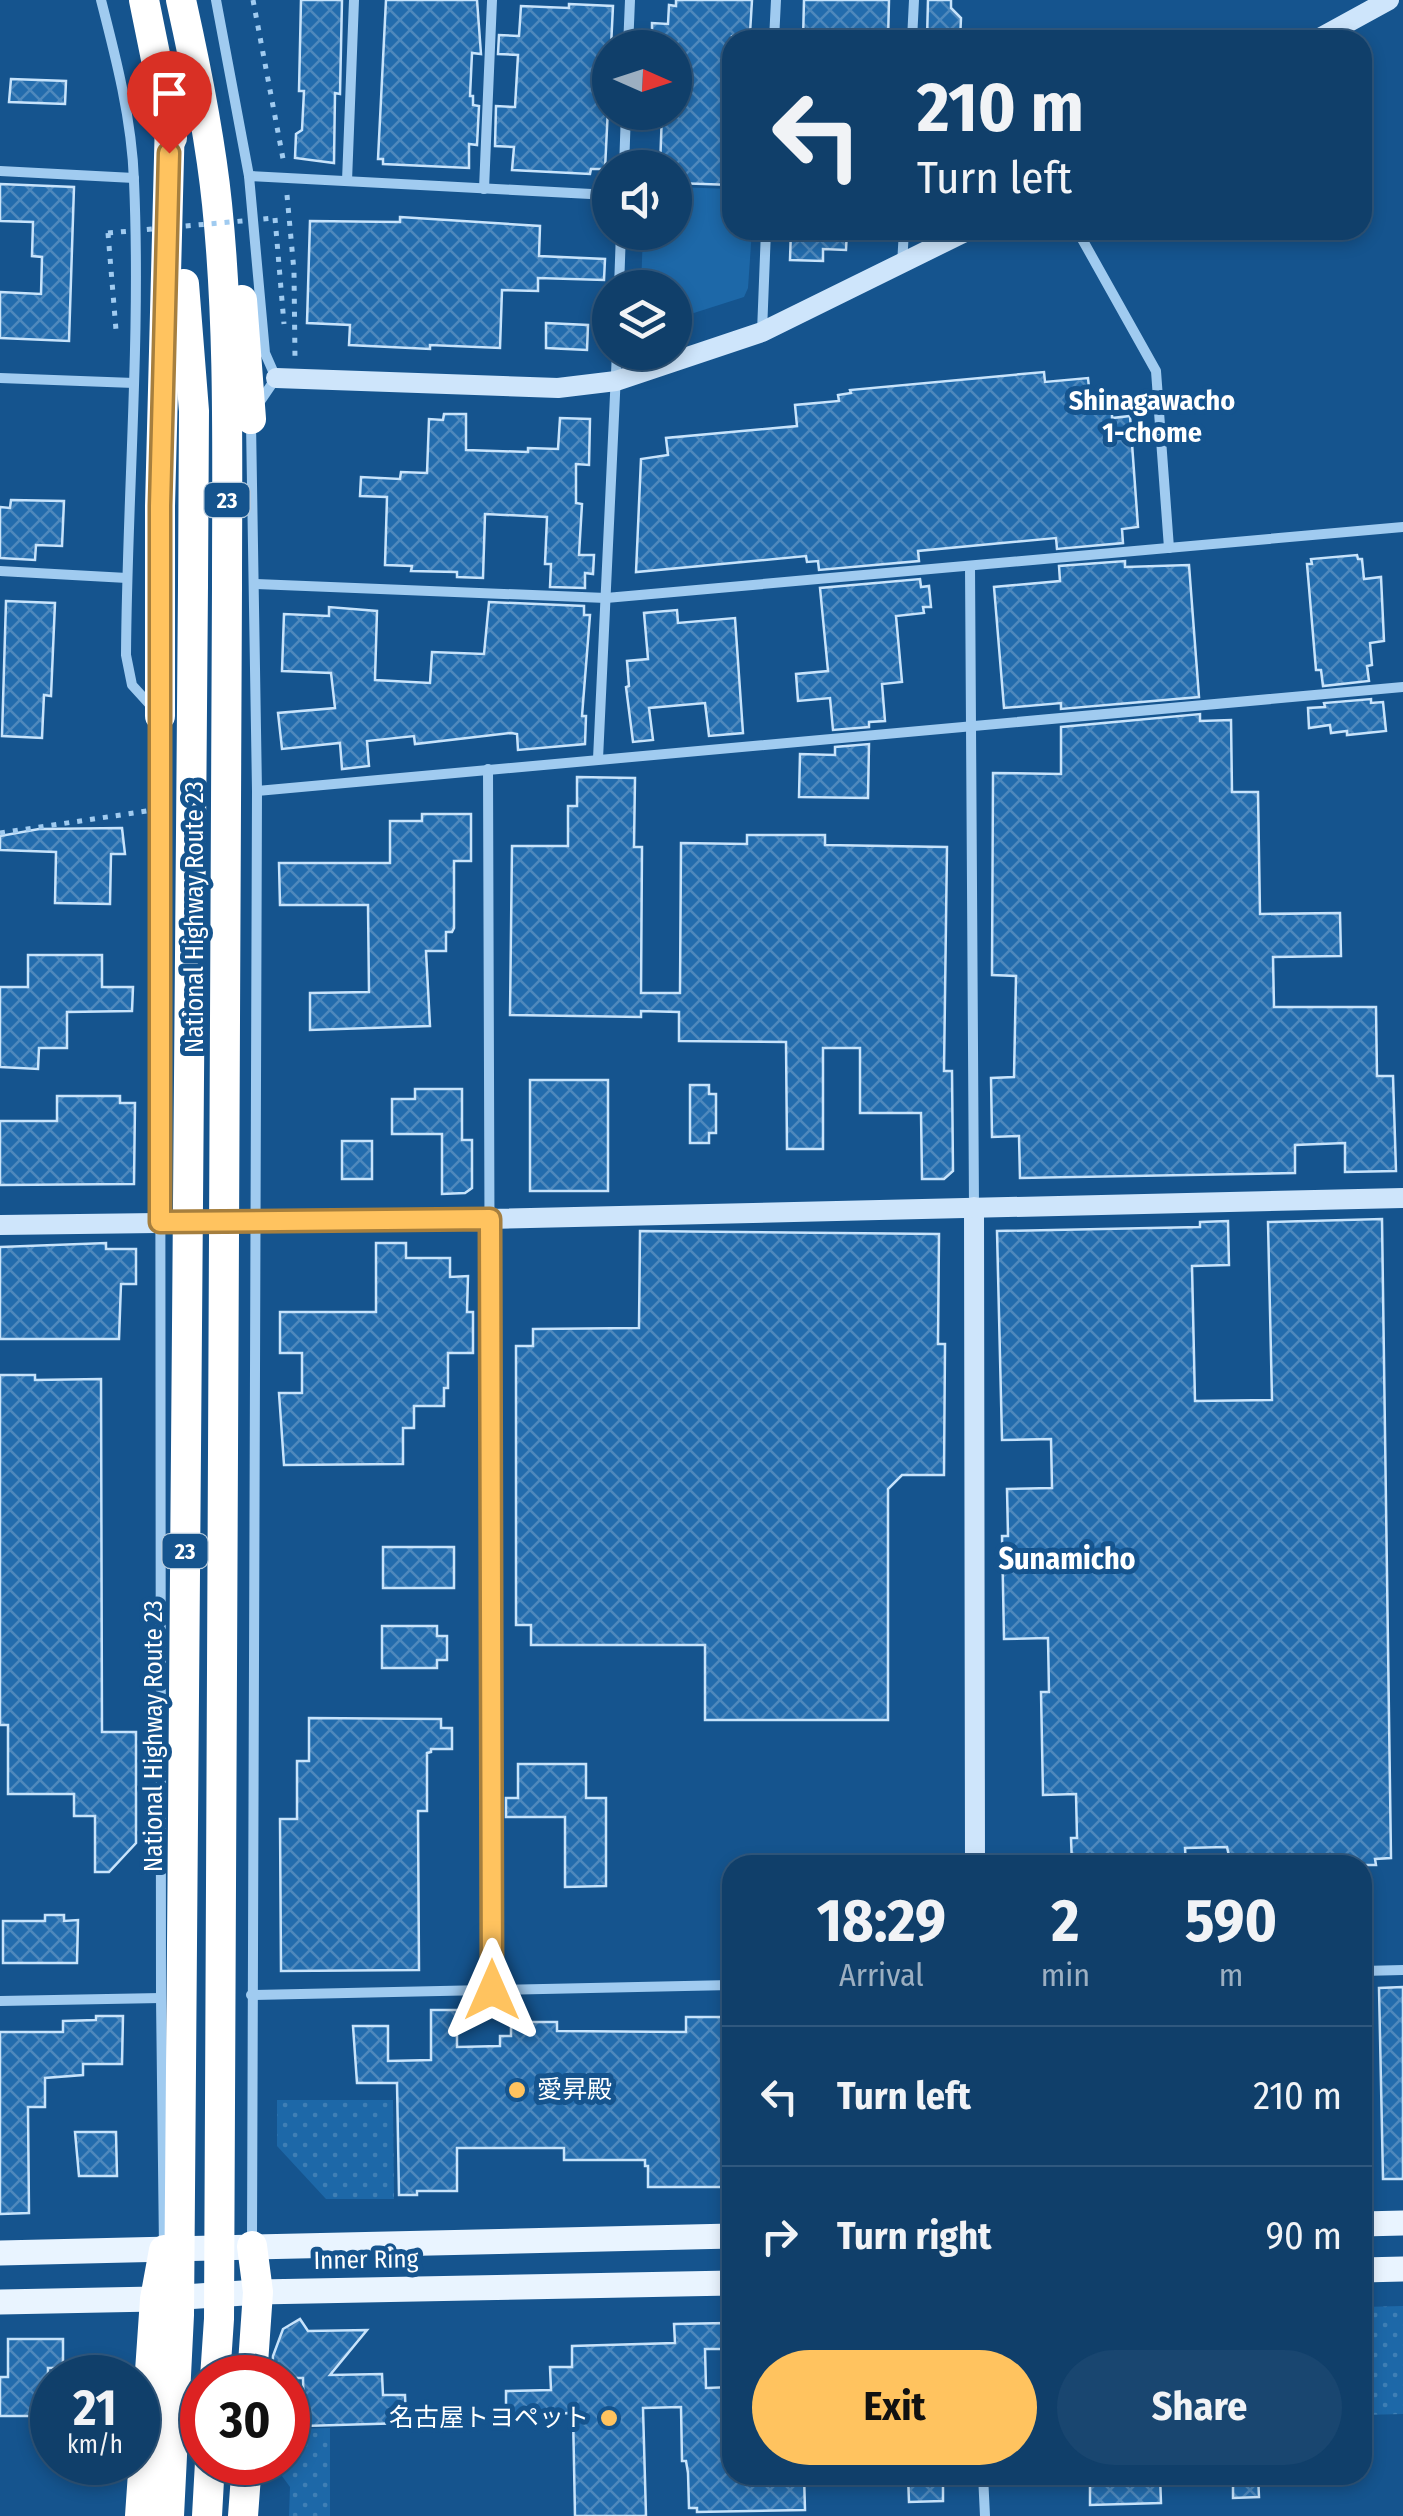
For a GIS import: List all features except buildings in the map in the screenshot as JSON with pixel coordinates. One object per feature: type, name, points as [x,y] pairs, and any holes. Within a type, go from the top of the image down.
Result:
[{"type":"highway","name":"National Highway Route 23","points":[[144,0],[170,118],[194,411],[180,2296],[169,2516]]},
{"type":"highway","name":"National Highway Route 23","points":[[181,0],[201,92],[218,204],[239,416],[217,2355]]},
{"type":"highway","points":[[160,716],[160,506],[170,118]]},
{"type":"highway","points":[[252,2246],[258,2292],[254,2355]]},
{"type":"highway","points":[[140,2516],[155,2299],[164,2250]]},
{"type":"highway","points":[[207,2516],[209,2485]]},
{"type":"highway","points":[[244,2516],[246,2485]]},
{"type":"main road","points":[[1372,2224],[1403,2223]]},
{"type":"main road","name":"Inner Ring","points":[[0,2253],[722,2236]]},
{"type":"main road","points":[[1372,2270],[1403,2269]]},
{"type":"main road","name":"Inner Ring","points":[[0,2302],[155,2299],[258,2292],[722,2283]]},
{"type":"street","points":[[101,0],[119,75],[134,178],[134,383],[126,655],[132,685],[160,716],[160,1998],[164,2250]]},
{"type":"street","points":[[216,0],[250,176],[266,353],[276,378]]},
{"type":"street","points":[[347,181],[354,0]]},
{"type":"street","points":[[484,188],[492,0]]},
{"type":"street","points":[[629,30],[630,0]]},
{"type":"street","points":[[774,30],[776,0]]},
{"type":"street","points":[[912,30],[914,0]]},
{"type":"street","points":[[1334,30],[1389,0]]},
{"type":"street","points":[[0,171],[134,178]]},
{"type":"street","points":[[250,176],[592,194]]},
{"type":"street","points":[[762,332],[766,240]]},
{"type":"street","points":[[902,266],[903,240]]},
{"type":"street","points":[[252,2246],[256,584],[239,416],[276,378],[558,388],[616,381],[762,332],[951,240]]},
{"type":"street","points":[[1083,240],[1156,371],[1169,548]]},
{"type":"street","points":[[598,759],[616,370]]},
{"type":"street","points":[[0,378],[134,383]]},
{"type":"street","points":[[256,584],[606,598],[1403,528]]},
{"type":"street","points":[[970,566],[976,1855]]},
{"type":"street","points":[[0,572],[127,578]]},
{"type":"street","points":[[257,790],[1403,686]]},
{"type":"street","points":[[488,769],[492,1990]]},
{"type":"street","points":[[0,1224],[490,1219],[1403,1198]]},
{"type":"street","points":[[1372,1971],[1403,1970]]},
{"type":"street","points":[[251,1995],[722,1984]]},
{"type":"street","points":[[0,2001],[160,1998]]},
{"type":"street","points":[[983,2485],[984,2516]]},
{"type":"path","points":[[117,340],[108,233],[274,218],[284,324]]},
{"type":"path","points":[[0,833],[160,810]]},
{"type":"shaded area","points":[[692,188],[722,189],[722,240],[751,240],[744,297],[692,314],[692,270],[642,270],[642,250],[692,250]]},
{"type":"shaded area","points":[[277,2100],[393,2100],[394,2199],[326,2199],[277,2146]]},
{"type":"shaded area","points":[[1403,2306],[1403,2414],[1372,2415],[1372,2307]]},
{"type":"shaded area","points":[[310,2428],[330,2428],[330,2516],[289,2516],[289,2485],[310,2485]]},
{"type":"place","name":"愛昇殿","points":[[517,2090]]},
{"type":"place","name":"名古屋トヨペット","points":[[609,2418]]},
{"type":"district","name":"Shinagawacho 1-chome","points":[[1152,416]]},
{"type":"district","name":"Sunamicho","points":[[1067,1559]]},
{"type":"route","points":[[169,153],[160,506],[160,1222],[490,1219],[492,1990]]}]
